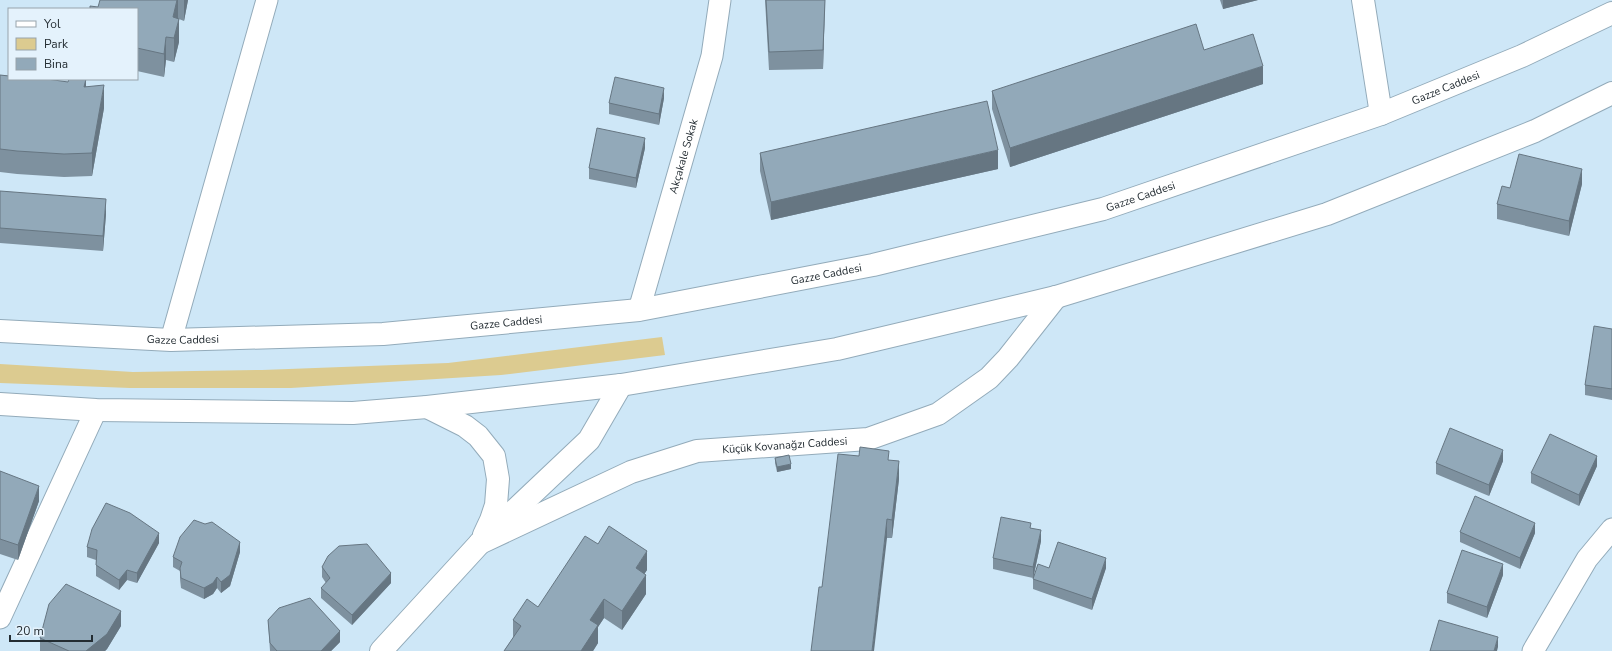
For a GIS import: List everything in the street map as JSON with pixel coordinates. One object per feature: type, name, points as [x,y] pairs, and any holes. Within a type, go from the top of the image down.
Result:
[{"type":"main road","points":[[1364,0],[1381,114]]},
{"type":"main road","name":"Gazze Caddesi","points":[[0,331],[171,340],[383,334],[639,310],[873,265],[1103,209],[1381,114],[1522,56],[1612,13]]},
{"type":"main road","points":[[0,404],[96,410],[352,413],[427,408],[621,385],[837,349],[1056,297],[1327,214],[1535,131],[1612,93]]},
{"type":"main road","name":"Küçük Kovanağzı Caddesi","points":[[480,543],[632,472],[697,451],[868,439],[938,414],[989,378],[1008,358],[1056,297]]},
{"type":"main road","name":"Küçük Kovanağzı Caddesi","points":[[381,651],[480,543],[589,440],[621,385]]},
{"type":"main road","points":[[427,408],[465,426],[478,436],[494,456],[498,480],[496,505],[492,520],[480,543]]},
{"type":"street","points":[[171,340],[267,0]]},
{"type":"street","name":"Akçakale Sokak","points":[[639,310],[712,56],[720,0]]},
{"type":"street","points":[[0,618],[96,410]]},
{"type":"street","points":[[1533,651],[1587,559],[1612,529]]},
{"type":"green space","points":[[662,337],[665,355],[501,375],[291,388],[130,388],[0,383],[0,364],[133,372],[262,370],[448,363]]},
{"type":"building","points":[[100,0],[177,0],[173,17],[179,19],[174,38],[166,37],[164,54],[138,48],[138,8],[90,8],[90,6],[98,7]]},
{"type":"building","points":[[766,0],[825,0],[823,50],[769,52]]},
{"type":"building","points":[[1196,24],[1204,50],[1253,34],[1263,66],[1010,148],[992,91]]},
{"type":"building","points":[[0,75],[8,76],[8,80],[54,80],[68,82],[69,80],[86,80],[84,87],[104,85],[92,153],[64,154],[0,149]]},
{"type":"building","points":[[615,77],[664,88],[659,114],[609,103]]},
{"type":"building","points":[[987,101],[998,150],[771,202],[760,153]]},
{"type":"building","points":[[597,128],[645,138],[636,178],[589,168]]},
{"type":"building","points":[[1519,154],[1582,169],[1569,221],[1497,204],[1502,186],[1510,188]]},
{"type":"building","points":[[0,191],[106,199],[103,236],[0,228]]},
{"type":"building","points":[[1594,326],[1612,329],[1612,389],[1585,385]]},
{"type":"building","points":[[1450,428],[1503,450],[1489,485],[1436,463]]},
{"type":"building","points":[[1550,434],[1597,456],[1579,495],[1531,473]]},
{"type":"building","points":[[860,447],[889,451],[888,460],[899,461],[892,520],[887,519],[872,651],[811,651],[819,587],[822,587],[838,454],[859,456]]},
{"type":"building","points":[[789,455],[791,464],[777,467],[775,458]]},
{"type":"building","points":[[0,471],[39,486],[18,545],[0,539]]},
{"type":"building","points":[[1475,496],[1535,523],[1520,558],[1460,532]]},
{"type":"building","points":[[106,503],[130,513],[159,533],[137,573],[127,570],[119,580],[96,565],[97,550],[87,547],[92,529]]},
{"type":"building","points":[[1001,517],[1031,523],[1030,528],[1041,530],[1033,567],[993,558]]},
{"type":"building","points":[[194,520],[205,524],[212,522],[240,542],[230,575],[221,582],[217,577],[213,583],[204,588],[181,578],[180,568],[182,562],[173,557],[180,537]]},
{"type":"building","points":[[609,526],[647,551],[636,568],[646,575],[622,611],[604,599],[590,620],[598,625],[581,651],[504,651],[521,626],[513,620],[527,599],[538,607],[585,536],[598,544]]},
{"type":"building","points":[[1058,542],[1106,558],[1092,599],[1033,579],[1038,564],[1049,568]]},
{"type":"building","points":[[367,544],[391,573],[352,615],[321,588],[330,578],[322,567],[328,556],[339,546]]},
{"type":"building","points":[[1462,550],[1503,564],[1487,607],[1447,593]]},
{"type":"building","points":[[66,584],[121,611],[107,634],[86,651],[69,651],[40,638],[49,604]]},
{"type":"building","points":[[310,598],[340,631],[321,651],[277,651],[270,643],[268,620],[279,608]]},
{"type":"building","points":[[1439,620],[1498,637],[1494,651],[1430,651]]}]
